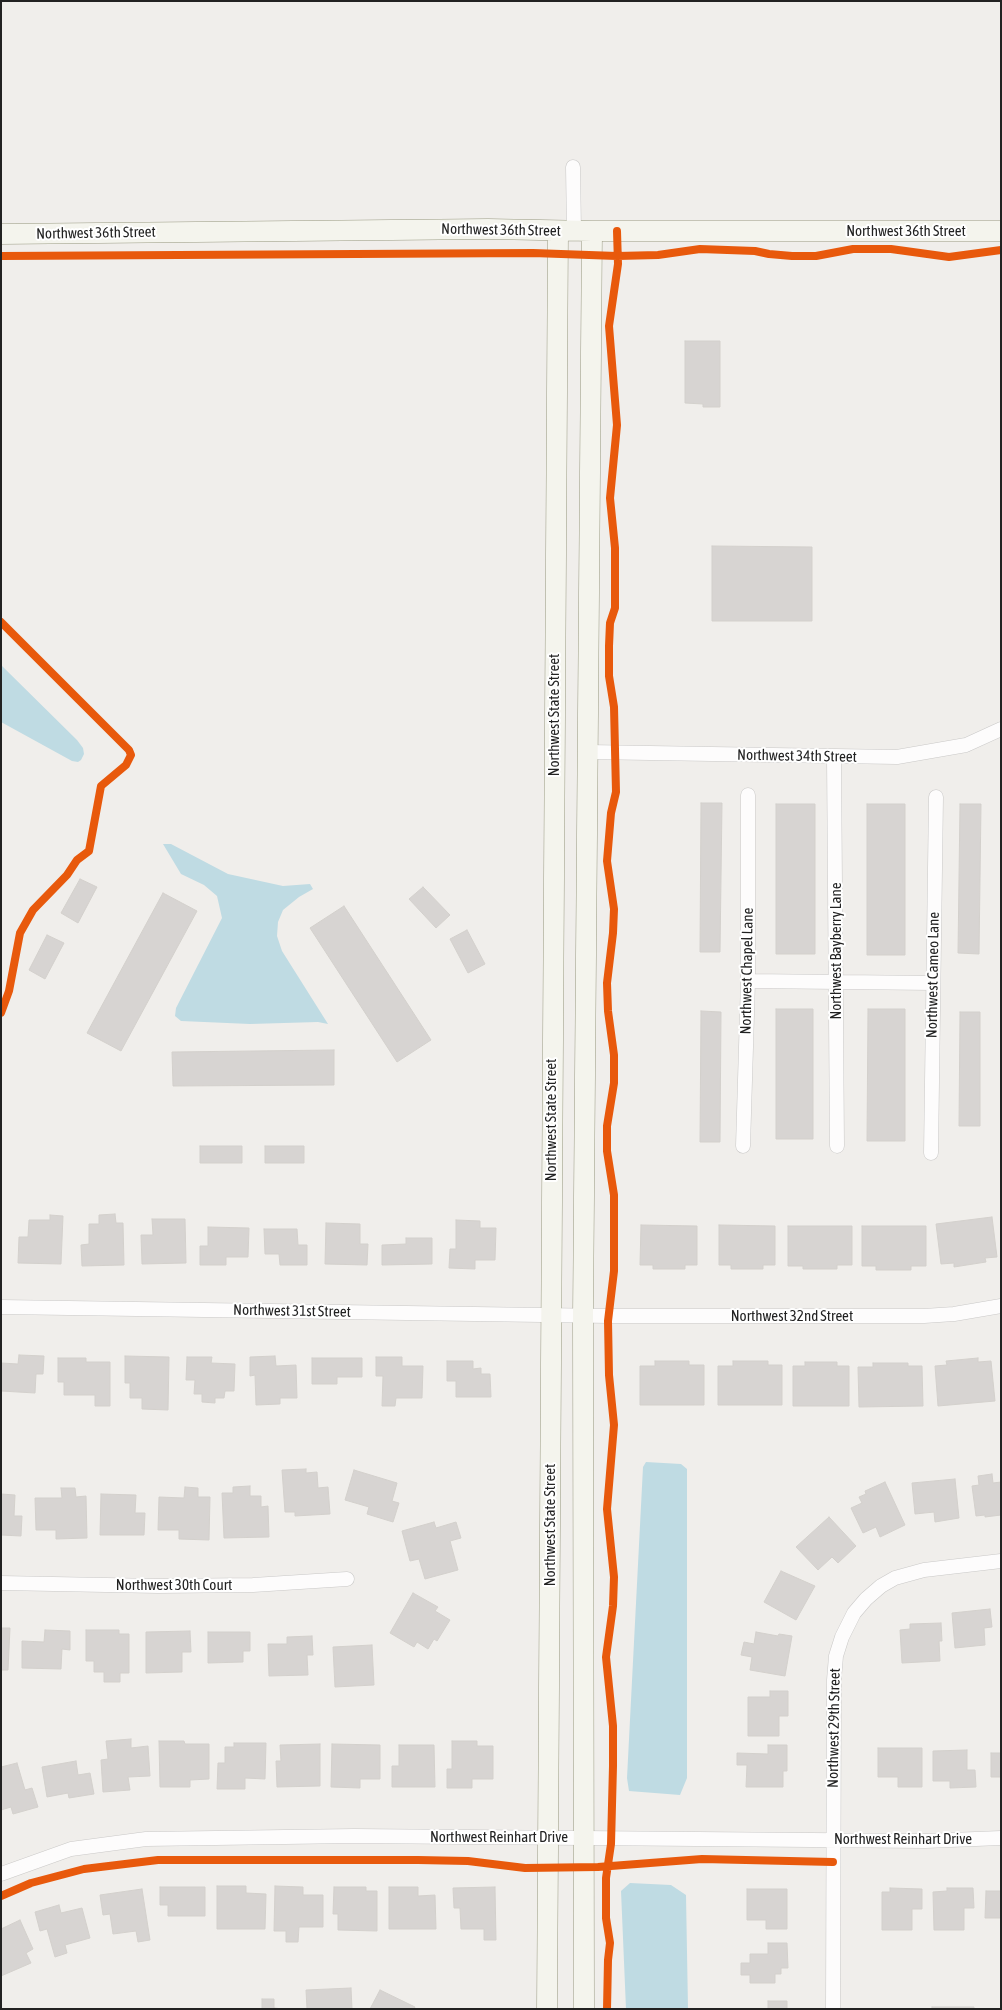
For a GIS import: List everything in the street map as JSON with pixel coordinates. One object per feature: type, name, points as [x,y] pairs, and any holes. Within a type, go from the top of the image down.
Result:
[{"type":"main road","name":"Northwest 36th Street","points":[[1,234],[478,229],[575,231],[1001,231]]},
{"type":"main road","points":[[575,231],[588,752],[583,1316],[584,2009]]},
{"type":"main road","name":"Northwest State Street","points":[[547,2009],[551,1314],[575,231]]},
{"type":"street","points":[[573,167],[575,231]]},
{"type":"street","name":"Northwest 34th Street","points":[[588,752],[897,757],[966,745],[1001,730]]},
{"type":"street","name":"Northwest Bayberry Lane","points":[[834,757],[837,1146]]},
{"type":"street","name":"Northwest Chapel Lane","points":[[743,1146],[748,981],[748,795]]},
{"type":"street","name":"Northwest Cameo Lane","points":[[931,1153],[936,797]]},
{"type":"street","points":[[748,981],[933,983]]},
{"type":"street","name":"Northwest 32nd Street","points":[[583,1316],[924,1316],[954,1314],[1001,1306]]},
{"type":"street","name":"Northwest 31st Street","points":[[1,1307],[551,1314],[583,1316]]},
{"type":"street","name":"Northwest 29th Street","points":[[834,2009],[834,1680],[836,1656],[842,1637],[854,1613],[881,1586],[908,1573],[1001,1561]]},
{"type":"street","name":"Northwest 30th Court","points":[[1,1583],[158,1586],[253,1585],[347,1580]]},
{"type":"street","name":"Northwest Reinhart Drive","points":[[1,1874],[70,1849],[146,1838],[354,1836],[925,1841],[1001,1838]]},
{"type":"water","points":[[1,665],[77,740],[83,748],[84,754],[81,760],[78,762],[72,761],[1,722]]},
{"type":"water","points":[[163,844],[171,844],[228,874],[283,886],[310,884],[313,889],[283,910],[278,922],[277,936],[282,951],[328,1024],[318,1022],[250,1024],[181,1021],[175,1016],[176,1008],[222,918],[217,896],[204,885],[181,874]]},
{"type":"water","points":[[646,1462],[681,1464],[687,1469],[687,1778],[680,1795],[629,1791],[627,1778],[643,1467]]},
{"type":"water","points":[[630,1883],[671,1885],[686,1895],[688,2009],[626,2009],[621,1891]]},
{"type":"building","points":[[685,341],[720,341],[720,407],[703,407],[703,404],[685,403]]},
{"type":"building","points":[[712,546],[812,547],[812,621],[712,621]]},
{"type":"building","points":[[701,803],[722,803],[720,952],[700,952]]},
{"type":"building","points":[[776,804],[815,804],[815,954],[776,954]]},
{"type":"building","points":[[867,804],[905,804],[905,955],[867,955]]},
{"type":"building","points":[[960,804],[981,804],[979,954],[958,953]]},
{"type":"building","points":[[80,879],[97,887],[78,923],[61,913]]},
{"type":"building","points":[[423,887],[450,915],[436,928],[409,899]]},
{"type":"building","points":[[163,893],[197,911],[121,1051],[87,1033]]},
{"type":"building","points":[[344,906],[431,1040],[397,1062],[310,928]]},
{"type":"building","points":[[467,930],[485,964],[468,973],[450,939]]},
{"type":"building","points":[[47,935],[64,943],[45,979],[29,970]]},
{"type":"building","points":[[776,1009],[813,1009],[813,1139],[776,1139]]},
{"type":"building","points":[[868,1009],[905,1009],[905,1141],[867,1141]]},
{"type":"building","points":[[701,1011],[721,1012],[720,1142],[700,1142]]},
{"type":"building","points":[[960,1012],[980,1012],[980,1126],[959,1126]]},
{"type":"building","points":[[334,1050],[334,1085],[173,1086],[172,1052]]},
{"type":"building","points":[[200,1146],[242,1146],[242,1163],[200,1163]]},
{"type":"building","points":[[265,1146],[304,1146],[304,1163],[265,1163]]},
{"type":"building","points":[[115,1214],[116,1223],[123,1223],[124,1265],[82,1266],[81,1245],[89,1244],[89,1224],[99,1224],[99,1215]]},
{"type":"building","points":[[50,1215],[63,1216],[61,1264],[18,1263],[19,1237],[28,1237],[29,1220],[50,1220]]},
{"type":"building","points":[[992,1217],[997,1257],[985,1258],[986,1262],[954,1267],[954,1263],[941,1264],[936,1224]]},
{"type":"building","points":[[152,1219],[185,1219],[186,1263],[142,1264],[141,1235],[153,1235]]},
{"type":"building","points":[[456,1220],[480,1221],[480,1228],[496,1228],[495,1260],[475,1260],[475,1269],[449,1268],[450,1249],[456,1249]]},
{"type":"building","points":[[326,1223],[360,1224],[360,1244],[368,1244],[367,1265],[325,1264]]},
{"type":"building","points":[[641,1225],[697,1226],[697,1265],[685,1265],[685,1269],[653,1269],[653,1265],[640,1265]]},
{"type":"building","points":[[719,1225],[775,1226],[775,1265],[763,1265],[763,1269],[731,1269],[731,1265],[719,1265]]},
{"type":"building","points":[[788,1226],[852,1226],[852,1265],[837,1265],[837,1269],[803,1269],[803,1266],[788,1266]]},
{"type":"building","points":[[862,1226],[926,1226],[926,1266],[911,1266],[911,1270],[876,1270],[876,1266],[862,1266]]},
{"type":"building","points":[[208,1227],[249,1228],[248,1257],[226,1257],[226,1265],[200,1265],[200,1246],[208,1246]]},
{"type":"building","points":[[264,1229],[297,1229],[298,1245],[307,1245],[307,1265],[280,1265],[279,1254],[265,1254]]},
{"type":"building","points":[[406,1238],[432,1238],[432,1264],[382,1265],[382,1245],[406,1244]]},
{"type":"building","points":[[19,1355],[44,1356],[43,1374],[36,1374],[35,1393],[1,1391],[1,1363],[18,1364]]},
{"type":"building","points":[[125,1356],[169,1357],[168,1410],[142,1409],[142,1398],[130,1398],[130,1383],[125,1383]]},
{"type":"building","points":[[275,1356],[276,1366],[296,1365],[297,1398],[280,1398],[280,1404],[256,1405],[255,1375],[250,1376],[250,1357]]},
{"type":"building","points":[[187,1357],[212,1357],[211,1363],[235,1364],[234,1391],[225,1391],[224,1398],[215,1398],[215,1403],[202,1402],[202,1394],[194,1394],[195,1380],[186,1380]]},
{"type":"building","points":[[376,1357],[402,1357],[402,1366],[423,1366],[422,1398],[396,1398],[395,1406],[382,1406],[383,1376],[376,1376]]},
{"type":"building","points":[[58,1358],[86,1358],[86,1362],[110,1362],[110,1406],[95,1406],[95,1395],[64,1395],[64,1382],[58,1382]]},
{"type":"building","points":[[312,1358],[362,1358],[362,1377],[337,1377],[337,1384],[312,1384]]},
{"type":"building","points":[[978,1358],[978,1362],[991,1361],[995,1401],[938,1406],[935,1366],[947,1365],[946,1361]]},
{"type":"building","points":[[447,1361],[473,1361],[473,1369],[481,1368],[481,1374],[490,1374],[491,1397],[456,1397],[456,1381],[447,1381]]},
{"type":"building","points":[[655,1361],[689,1361],[689,1365],[704,1365],[704,1405],[640,1405],[640,1366],[655,1366]]},
{"type":"building","points":[[733,1361],[768,1361],[768,1365],[782,1365],[782,1405],[718,1405],[718,1366],[733,1366]]},
{"type":"building","points":[[805,1362],[837,1362],[837,1366],[849,1366],[849,1406],[793,1406],[793,1366],[805,1366]]},
{"type":"building","points":[[873,1363],[908,1363],[908,1366],[922,1366],[923,1406],[859,1407],[858,1367],[873,1367]]},
{"type":"building","points":[[306,1469],[306,1473],[317,1472],[318,1488],[328,1487],[330,1514],[295,1516],[295,1512],[285,1512],[282,1470]]},
{"type":"building","points":[[354,1470],[397,1483],[392,1501],[399,1503],[393,1522],[367,1514],[369,1507],[345,1500]]},
{"type":"building","points":[[992,1474],[993,1483],[1001,1482],[1001,1515],[976,1516],[972,1486],[979,1485],[978,1476]]},
{"type":"building","points":[[955,1479],[959,1518],[935,1522],[934,1512],[915,1514],[912,1483]]},
{"type":"building","points":[[885,1482],[905,1525],[880,1537],[876,1527],[863,1533],[851,1508],[862,1503],[859,1497],[866,1494],[865,1491]]},
{"type":"building","points":[[250,1486],[250,1496],[261,1496],[261,1507],[268,1506],[269,1537],[224,1538],[222,1493],[233,1493],[233,1487]]},
{"type":"building","points":[[185,1487],[198,1488],[198,1497],[210,1497],[209,1540],[179,1539],[179,1530],[158,1530],[159,1497],[184,1498]]},
{"type":"building","points":[[61,1488],[75,1488],[76,1497],[86,1496],[87,1538],[56,1539],[56,1530],[36,1530],[35,1498],[62,1498]]},
{"type":"building","points":[[1,1494],[15,1495],[14,1516],[22,1516],[21,1536],[1,1535]]},
{"type":"building","points":[[101,1494],[136,1495],[135,1513],[145,1513],[144,1535],[100,1535]]},
{"type":"building","points":[[829,1517],[856,1546],[838,1563],[832,1557],[818,1570],[796,1547]]},
{"type":"building","points":[[434,1522],[436,1528],[456,1522],[461,1538],[450,1541],[458,1570],[425,1579],[419,1559],[410,1561],[402,1531]]},
{"type":"building","points":[[781,1571],[815,1586],[796,1620],[764,1602]]},
{"type":"building","points":[[413,1593],[438,1607],[435,1611],[450,1620],[437,1641],[434,1639],[428,1649],[417,1642],[414,1647],[390,1633]]},
{"type":"building","points":[[990,1609],[992,1627],[984,1628],[985,1645],[955,1648],[952,1613]]},
{"type":"building","points":[[941,1623],[942,1641],[939,1641],[940,1661],[902,1663],[900,1630],[910,1629],[910,1624]]},
{"type":"building","points":[[1,1628],[10,1628],[8,1670],[1,1670]]},
{"type":"building","points":[[45,1630],[70,1631],[70,1650],[62,1649],[61,1669],[22,1668],[22,1641],[44,1642]]},
{"type":"building","points":[[86,1630],[119,1630],[119,1634],[129,1634],[129,1673],[120,1673],[120,1682],[104,1682],[104,1672],[94,1672],[94,1661],[86,1661]]},
{"type":"building","points":[[190,1631],[191,1652],[182,1652],[182,1672],[146,1673],[146,1632]]},
{"type":"building","points":[[208,1632],[250,1632],[250,1651],[243,1651],[243,1662],[208,1663]]},
{"type":"building","points":[[756,1632],[778,1636],[779,1634],[792,1636],[785,1676],[750,1670],[752,1657],[741,1655],[744,1642],[754,1644]]},
{"type":"building","points":[[312,1636],[313,1655],[307,1655],[308,1675],[269,1676],[268,1644],[287,1644],[287,1637]]},
{"type":"building","points":[[372,1645],[374,1685],[335,1687],[333,1647]]},
{"type":"building","points":[[770,1691],[788,1691],[788,1716],[779,1716],[779,1736],[748,1736],[748,1697],[770,1697]]},
{"type":"building","points":[[131,1739],[131,1748],[148,1746],[150,1776],[128,1777],[130,1790],[103,1792],[101,1760],[108,1759],[106,1741]]},
{"type":"building","points":[[159,1741],[209,1744],[209,1779],[190,1780],[190,1787],[160,1787]]},
{"type":"building","points":[[452,1741],[477,1741],[477,1746],[493,1746],[493,1779],[472,1779],[472,1788],[447,1788],[447,1769],[452,1769]]},
{"type":"building","points":[[234,1743],[266,1743],[265,1779],[245,1778],[245,1789],[217,1789],[218,1763],[225,1763],[225,1747],[234,1747]]},
{"type":"building","points":[[320,1744],[320,1786],[277,1787],[276,1761],[281,1761],[280,1745]]},
{"type":"building","points":[[332,1744],[380,1745],[380,1779],[360,1779],[360,1788],[331,1787]]},
{"type":"building","points":[[399,1745],[434,1745],[435,1787],[392,1787],[392,1766],[399,1766]]},
{"type":"building","points":[[768,1745],[787,1745],[787,1771],[783,1771],[783,1787],[746,1787],[747,1765],[737,1765],[737,1753],[768,1754]]},
{"type":"building","points":[[878,1748],[922,1748],[922,1787],[898,1787],[898,1777],[878,1777]]},
{"type":"building","points":[[967,1750],[967,1770],[975,1770],[976,1787],[950,1788],[950,1781],[933,1781],[933,1751]]},
{"type":"building","points":[[991,1753],[1001,1753],[1001,1777],[991,1777]]},
{"type":"building","points":[[76,1761],[78,1775],[90,1773],[94,1794],[69,1798],[68,1793],[47,1797],[42,1767]]},
{"type":"building","points":[[17,1763],[25,1790],[32,1788],[38,1807],[13,1814],[11,1807],[1,1810],[1,1767]]},
{"type":"building","points":[[217,1886],[246,1886],[246,1893],[266,1894],[265,1929],[217,1929]]},
{"type":"building","points":[[275,1886],[303,1887],[303,1895],[323,1895],[323,1927],[299,1927],[298,1942],[286,1942],[286,1931],[274,1931]]},
{"type":"building","points":[[160,1887],[205,1887],[205,1916],[168,1916],[168,1905],[160,1905]]},
{"type":"building","points":[[334,1887],[366,1887],[366,1891],[377,1891],[377,1931],[338,1930],[338,1914],[333,1914]]},
{"type":"building","points":[[389,1887],[418,1887],[418,1896],[435,1895],[436,1929],[389,1929]]},
{"type":"building","points":[[495,1887],[496,1940],[484,1940],[484,1929],[461,1929],[460,1908],[454,1908],[453,1888]]},
{"type":"building","points":[[890,1888],[922,1889],[922,1909],[912,1909],[912,1930],[882,1930],[882,1892],[890,1892]]},
{"type":"building","points":[[947,1888],[973,1888],[974,1908],[964,1908],[964,1930],[934,1930],[933,1892],[947,1891]]},
{"type":"building","points":[[142,1889],[150,1940],[138,1942],[136,1931],[113,1934],[110,1914],[103,1915],[100,1895]]},
{"type":"building","points":[[747,1889],[787,1889],[787,1929],[766,1929],[766,1920],[747,1920]]},
{"type":"building","points":[[986,1891],[1001,1891],[1001,1918],[985,1918]]},
{"type":"building","points":[[59,1905],[61,1913],[82,1908],[90,1938],[65,1945],[67,1953],[55,1957],[47,1929],[40,1931],[35,1912]]},
{"type":"building","points":[[20,1920],[33,1949],[26,1953],[31,1963],[1,1976],[1,1929]]},
{"type":"building","points":[[768,1943],[787,1943],[788,1968],[781,1968],[781,1974],[775,1974],[775,1983],[750,1983],[750,1975],[741,1975],[741,1963],[750,1963],[750,1954],[768,1954]]},
{"type":"building","points":[[351,1988],[352,2009],[307,2009],[306,1990]]},
{"type":"building","points":[[380,1990],[415,2007],[414,2009],[370,2009]]},
{"type":"building","points":[[262,1999],[274,1999],[274,2008],[283,2009],[262,2009]]},
{"type":"building","points":[[768,2001],[787,2001],[787,2009],[768,2009]]},
{"type":"building","points":[[932,2007],[974,2007],[974,2009],[932,2009]]},
{"type":"cycle path","points":[[607,2009],[610,1943],[606,1918],[606,1878],[611,1844],[613,1726],[606,1657],[613,1606],[614,1577],[607,1509],[614,1425],[609,1375],[608,1321],[614,1271],[614,1195],[607,1151],[607,1126],[614,1083],[614,1055],[608,1011],[607,983],[614,909],[607,861],[611,813],[616,792],[614,707],[609,676],[609,646],[610,623],[615,608],[615,548],[610,498],[617,425],[609,326],[618,264],[617,231]]},
{"type":"cycle path","points":[[1,256],[533,253],[617,256],[658,255],[700,249],[816,256],[853,249],[891,249],[949,257],[1001,250]]},
{"type":"cycle path","points":[[1,622],[129,750],[131,755],[126,765],[101,786],[89,851],[77,860],[67,875],[33,910],[20,933],[9,991],[1,1013]]},
{"type":"cycle path","points":[[1,1896],[31,1883],[84,1869],[158,1860],[468,1861],[525,1868],[598,1867],[702,1859],[833,1862]]}]
